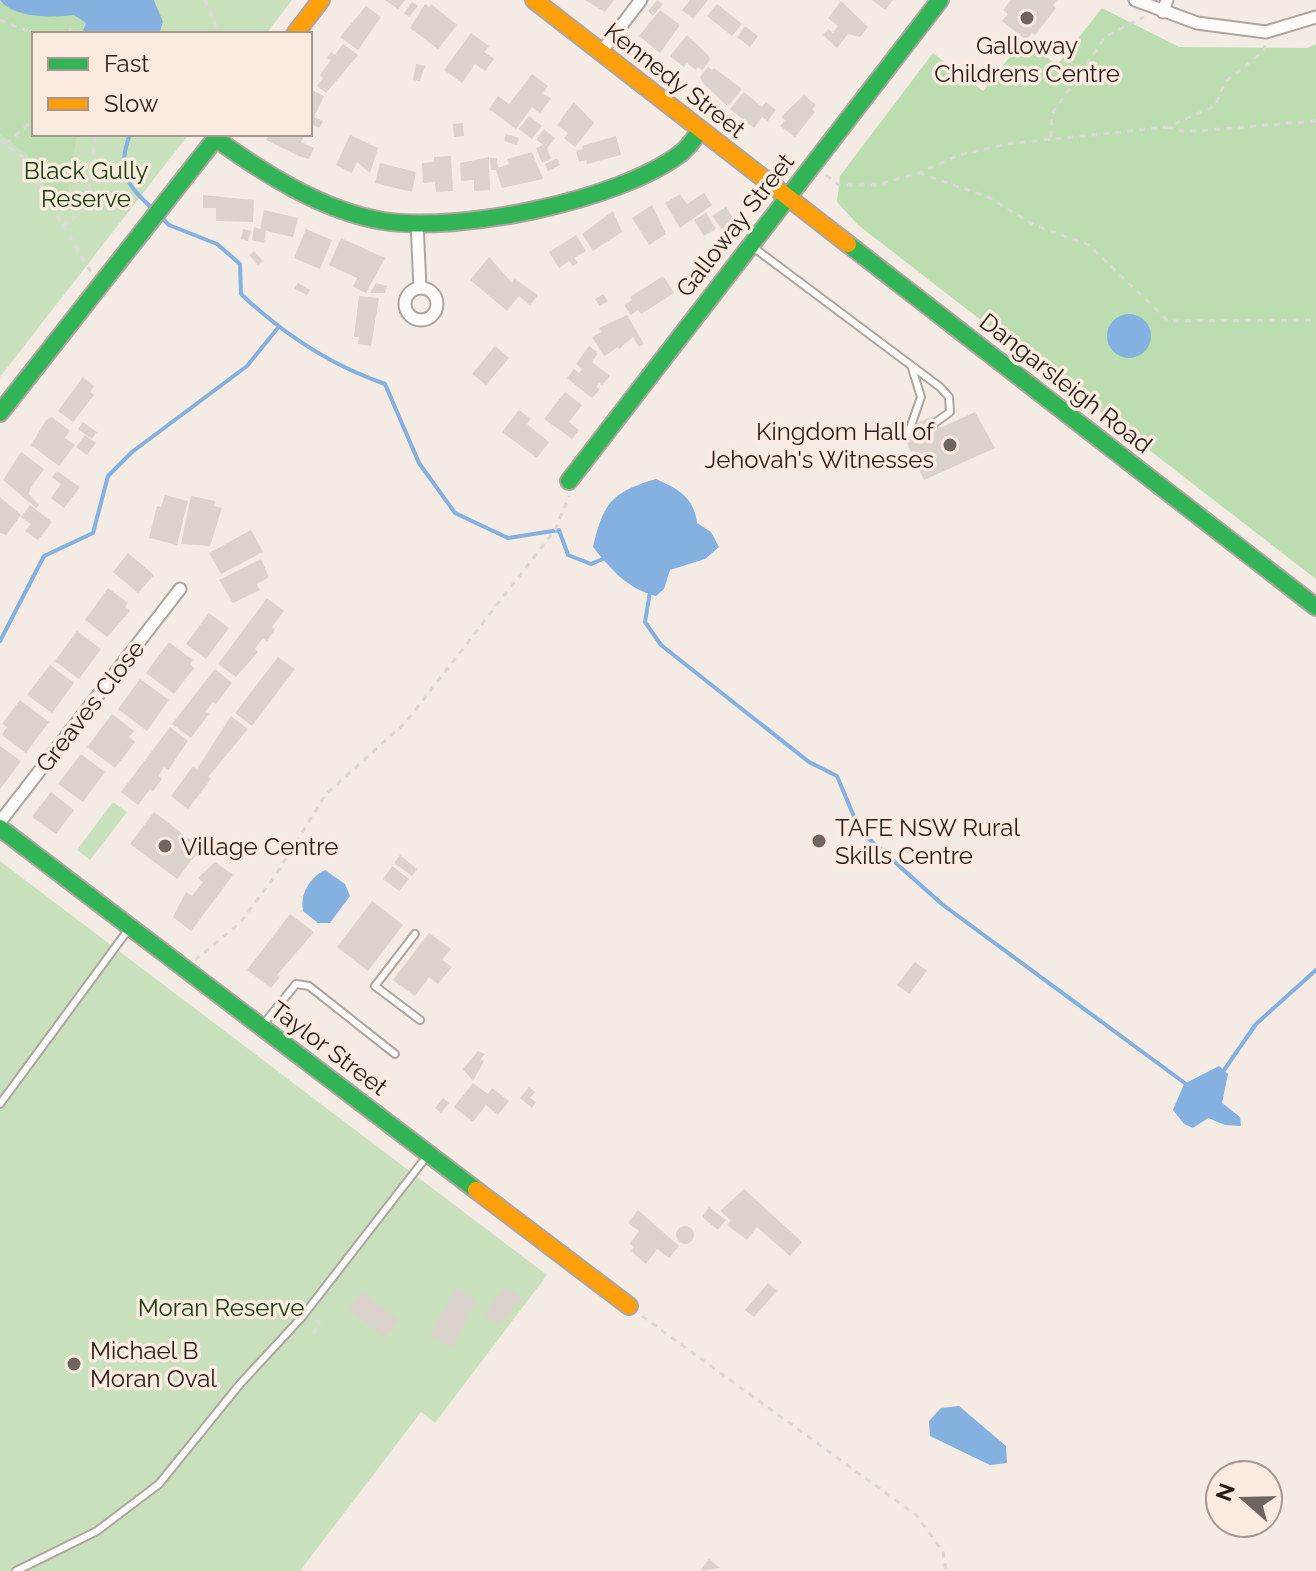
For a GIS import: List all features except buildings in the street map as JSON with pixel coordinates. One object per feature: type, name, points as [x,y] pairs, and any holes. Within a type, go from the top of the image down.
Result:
[{"type":"street","points":[[297,32],[321,0]]},
{"type":"street","name":"Kennedy Street","points":[[534,0],[787,197]]},
{"type":"street","points":[[602,51],[641,0]]},
{"type":"street","name":"Galloway Street","points":[[569,481],[940,0]]},
{"type":"street","points":[[1135,0],[1197,23],[1266,32],[1316,17]]},
{"type":"street","points":[[1163,12],[1167,0]]},
{"type":"street","points":[[0,413],[217,136],[268,172],[335,204],[383,221],[417,222],[516,214],[635,179],[683,152],[700,131]]},
{"type":"street","name":"Dangarsleigh Road","points":[[787,197],[1316,607]]},
{"type":"street","points":[[417,222],[420,288]]},
{"type":"street","name":"Greaves Close","points":[[0,825],[180,589]]},
{"type":"street","name":"Taylor Street","points":[[0,825],[629,1306]]},
{"type":"lane","points":[[750,244],[949,397],[950,412],[936,422]]},
{"type":"lane","points":[[910,365],[916,375],[921,397],[906,435],[916,430]]},
{"type":"lane","points":[[0,1104],[131,927]]},
{"type":"lane","points":[[415,934],[375,986],[420,1020]]},
{"type":"lane","points":[[261,1027],[296,984],[309,986],[395,1054]]},
{"type":"lane","points":[[16,1571],[97,1531],[159,1484],[240,1384],[309,1308],[429,1153]]},
{"type":"path","points":[[205,0],[218,32]]},
{"type":"path","points":[[1051,137],[1052,114],[1106,36],[1143,19]]},
{"type":"path","points":[[0,20],[32,32]]},
{"type":"path","points":[[70,32],[72,24]]},
{"type":"path","points":[[823,173],[839,185],[877,185],[919,173],[959,155],[1051,137],[1167,127],[1215,106],[1225,82],[1264,51],[1265,40]]},
{"type":"path","points":[[6,144],[32,121]]},
{"type":"path","points":[[1167,127],[1185,132],[1316,121]]},
{"type":"path","points":[[63,226],[88,207],[95,136]]},
{"type":"path","points":[[0,140],[23,157],[91,273]]},
{"type":"path","points":[[919,173],[988,197],[1034,225],[1089,245],[1168,321],[1316,320]]},
{"type":"path","points":[[190,964],[240,923],[275,876],[326,794],[406,722],[555,530],[570,495],[569,481]]},
{"type":"path","points":[[629,1306],[916,1515],[943,1552],[946,1571]]},
{"type":"path","points":[[309,1308],[320,1324],[313,1334]]},
{"type":"green space","name":"Black Gully Reserve","points":[[0,0],[292,0],[268,32],[32,32],[32,136],[187,136],[0,377]]},
{"type":"green space","points":[[0,3],[36,14],[74,15],[87,23],[83,32],[32,32],[32,136],[77,136],[68,192],[52,200],[27,154],[0,134]]},
{"type":"green space","points":[[1102,8],[1179,47],[1307,48],[1316,44],[1316,579],[858,225],[837,202],[840,176],[933,53],[983,91],[1024,39],[1057,65]]},
{"type":"green space","points":[[113,802],[127,812],[90,860],[77,850]]},
{"type":"green space","name":"Moran Reserve","points":[[0,861],[547,1275],[435,1423],[421,1412],[300,1571],[0,1571]]},
{"type":"water","points":[[0,0],[154,0],[163,22],[160,32],[83,32],[86,23],[74,15],[45,16],[6,6]]},
{"type":"water","points":[[1129,314],[1145,320],[1151,336],[1145,352],[1129,358],[1113,352],[1107,336],[1113,320]]},
{"type":"water","points":[[656,479],[689,500],[697,523],[711,532],[719,547],[705,559],[670,570],[664,589],[656,596],[628,583],[593,547],[601,520],[612,501],[629,489]]},
{"type":"water","points":[[325,870],[345,884],[350,896],[330,923],[318,923],[303,911],[303,899],[310,882]]},
{"type":"water","points":[[1219,1066],[1228,1074],[1222,1103],[1240,1117],[1241,1126],[1225,1125],[1208,1118],[1193,1128],[1184,1124],[1173,1110],[1184,1084]]},
{"type":"water","points":[[959,1406],[1006,1446],[1007,1463],[990,1465],[930,1436],[929,1421],[941,1408]]},
{"type":"waterway","points":[[129,136],[124,159],[126,177],[136,193],[154,210]]},
{"type":"waterway","points":[[160,216],[169,225],[217,244],[240,264],[241,294],[273,322],[326,358],[385,384],[419,463],[455,513],[508,538],[559,530],[568,555],[591,564],[605,558]]},
{"type":"waterway","points":[[0,641],[44,556],[93,533],[108,476],[132,452],[247,366],[277,329]]},
{"type":"waterway","points":[[650,592],[645,622],[661,645],[809,762],[837,776],[860,831],[943,905],[1186,1084]]},
{"type":"waterway","points":[[1222,1073],[1256,1024],[1316,970]]},
{"type":"traffic: fast","points":[[569,481],[940,0]]},
{"type":"traffic: fast","points":[[215,138],[273,177],[316,200],[361,216],[415,223],[494,217],[579,199],[652,171],[683,152],[700,131]]},
{"type":"traffic: fast","points":[[0,413],[217,136]]},
{"type":"traffic: fast","points":[[848,244],[1316,607]]},
{"type":"traffic: fast","points":[[0,828],[476,1190]]},
{"type":"traffic: slow","points":[[297,32],[321,0]]},
{"type":"traffic: slow","points":[[534,0],[848,244]]},
{"type":"traffic: slow","points":[[476,1190],[629,1306]]},
{"type":"place","name":"Galloway Childrens Centre","points":[[1027,18]]},
{"type":"place","name":"Kingdom Hall of Jehovah's Witnesses","points":[[950,445]]},
{"type":"place","name":"TAFE NSW Rural Skills Centre","points":[[819,841]]},
{"type":"place","name":"Village Centre","points":[[165,846]]},
{"type":"place","name":"Michael B Moran Oval","points":[[74,1364]]}]
